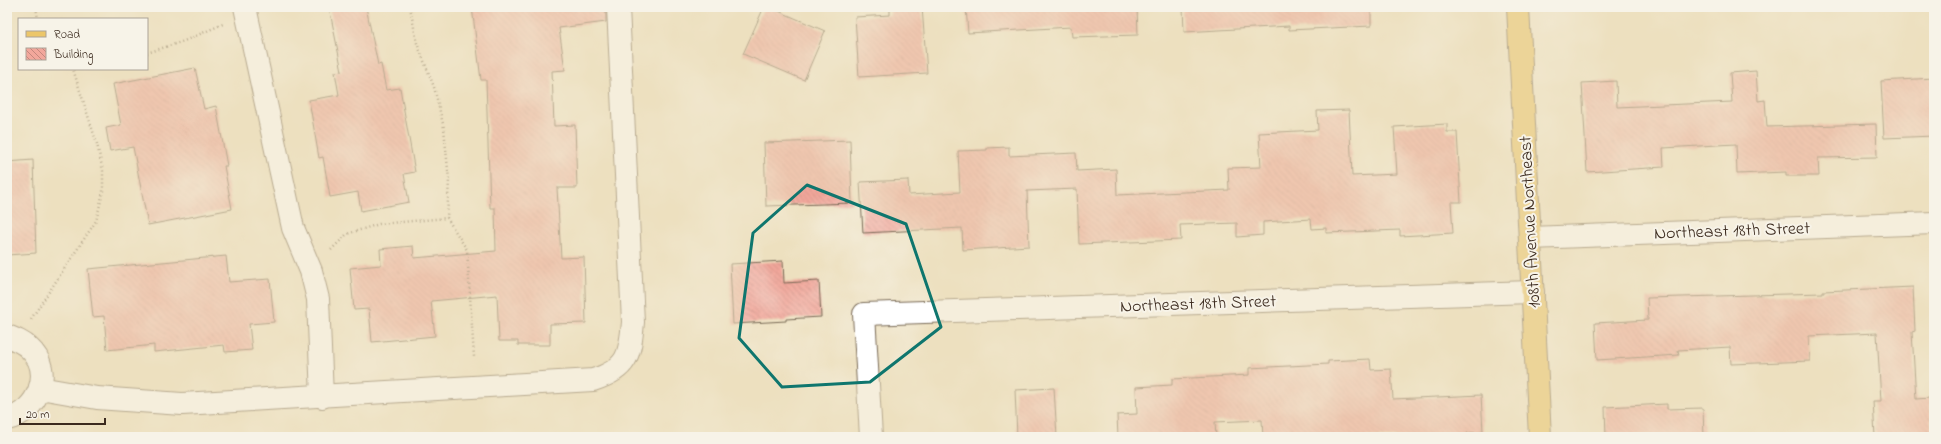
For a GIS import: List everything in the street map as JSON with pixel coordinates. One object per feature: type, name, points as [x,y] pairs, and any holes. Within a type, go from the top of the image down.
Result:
[{"type":"main road","name":"108th Avenue Northeast","points":[[1518,7],[1540,437]]},
{"type":"street","points":[[245,7],[293,228],[312,271],[318,299],[322,397]]},
{"type":"street","points":[[40,388],[97,398],[182,404],[593,380],[606,376],[620,366],[630,350],[633,322],[618,7]]},
{"type":"street","name":"Northeast 18th Street","points":[[1530,238],[1934,222]]},
{"type":"street","name":"Northeast 18th Street","points":[[871,437],[864,314],[1533,292]]},
{"type":"street","points":[[7,336],[18,340],[30,348],[38,361],[42,375],[40,388],[35,400],[26,410],[7,419]]},
{"type":"path","points":[[36,7],[38,18]]},
{"type":"path","points":[[410,7],[416,43],[434,86],[444,128],[449,180],[447,218],[467,250],[474,357]]},
{"type":"path","points":[[148,53],[184,41],[226,22]]},
{"type":"path","points":[[31,320],[96,221],[103,192],[103,171],[97,144],[73,70]]},
{"type":"path","points":[[328,252],[347,234],[379,224],[447,218]]},
{"type":"highlighted area","points":[[807,185],[906,224],[941,327],[870,382],[782,387],[739,338],[753,233]]},
{"type":"building","points":[[329,7],[366,7],[378,65],[381,64],[386,90],[400,88],[415,172],[404,174],[409,202],[361,211],[358,192],[330,197],[323,157],[319,158],[309,100],[339,95],[335,72],[342,71]]},
{"type":"building","points":[[472,7],[606,7],[606,22],[559,28],[565,70],[552,71],[554,126],[575,125],[577,188],[557,188],[561,258],[584,257],[586,323],[550,324],[550,345],[518,345],[518,341],[499,341],[497,295],[431,301],[435,336],[372,342],[369,309],[354,310],[350,268],[381,265],[380,249],[413,246],[414,258],[496,251],[495,208],[490,208],[486,80],[481,80]]},
{"type":"building","points":[[764,7],[769,7],[825,31],[804,80],[743,54]]},
{"type":"building","points":[[890,7],[922,7],[927,73],[859,77],[855,17],[890,15]]},
{"type":"building","points":[[966,7],[1137,7],[1138,35],[1072,37],[1071,27],[968,33]]},
{"type":"building","points":[[1183,7],[1371,7],[1371,26],[1289,30],[1289,26],[1184,32]]},
{"type":"building","points":[[195,68],[204,109],[216,106],[227,166],[224,166],[232,209],[148,225],[133,147],[110,151],[106,128],[121,125],[113,84]]},
{"type":"building","points":[[1756,71],[1758,101],[1765,100],[1767,127],[1876,124],[1877,157],[1818,158],[1819,176],[1786,176],[1786,172],[1737,174],[1736,144],[1663,148],[1664,167],[1587,172],[1582,83],[1616,81],[1617,107],[1732,102],[1730,73]]},
{"type":"building","points":[[1934,78],[1934,136],[1884,138],[1881,81]]},
{"type":"building","points":[[1349,110],[1352,176],[1397,174],[1394,127],[1447,124],[1447,132],[1457,132],[1461,202],[1451,202],[1453,233],[1400,236],[1400,230],[1326,233],[1326,228],[1312,229],[1311,219],[1263,222],[1263,235],[1237,237],[1237,223],[1180,225],[1181,240],[1079,244],[1077,189],[1027,191],[1029,246],[963,250],[962,228],[863,233],[860,182],[908,180],[909,195],[960,192],[958,151],[987,150],[987,148],[1009,147],[1009,156],[1076,153],[1077,171],[1116,169],[1117,195],[1229,190],[1228,168],[1261,167],[1259,133],[1318,130],[1317,111]]},
{"type":"building","points":[[850,140],[852,203],[766,206],[764,143]]},
{"type":"building","points":[[33,160],[36,253],[7,255],[7,162]]},
{"type":"building","points":[[226,256],[229,282],[270,279],[274,322],[249,324],[252,350],[225,352],[224,345],[154,352],[154,345],[107,350],[104,316],[93,317],[88,269]]},
{"type":"building","points":[[783,261],[784,283],[819,281],[821,317],[786,319],[786,321],[733,324],[730,264]]},
{"type":"building","points":[[1913,287],[1915,331],[1912,332],[1916,399],[1930,398],[1932,437],[1875,437],[1873,401],[1881,401],[1877,333],[1809,336],[1810,361],[1731,364],[1730,347],[1678,350],[1679,355],[1597,360],[1595,323],[1648,320],[1647,298],[1823,293],[1823,291]]},
{"type":"building","points":[[1370,359],[1371,370],[1391,369],[1393,399],[1481,395],[1483,432],[1467,433],[1467,437],[1263,437],[1262,420],[1215,422],[1216,437],[1118,437],[1117,415],[1137,414],[1136,387],[1172,385],[1172,379],[1249,375],[1249,368],[1328,364],[1328,361]]},
{"type":"building","points":[[1054,388],[1057,437],[1017,437],[1015,390]]},
{"type":"building","points":[[1667,404],[1667,409],[1703,408],[1704,437],[1649,437],[1648,435],[1606,437],[1605,407]]}]
